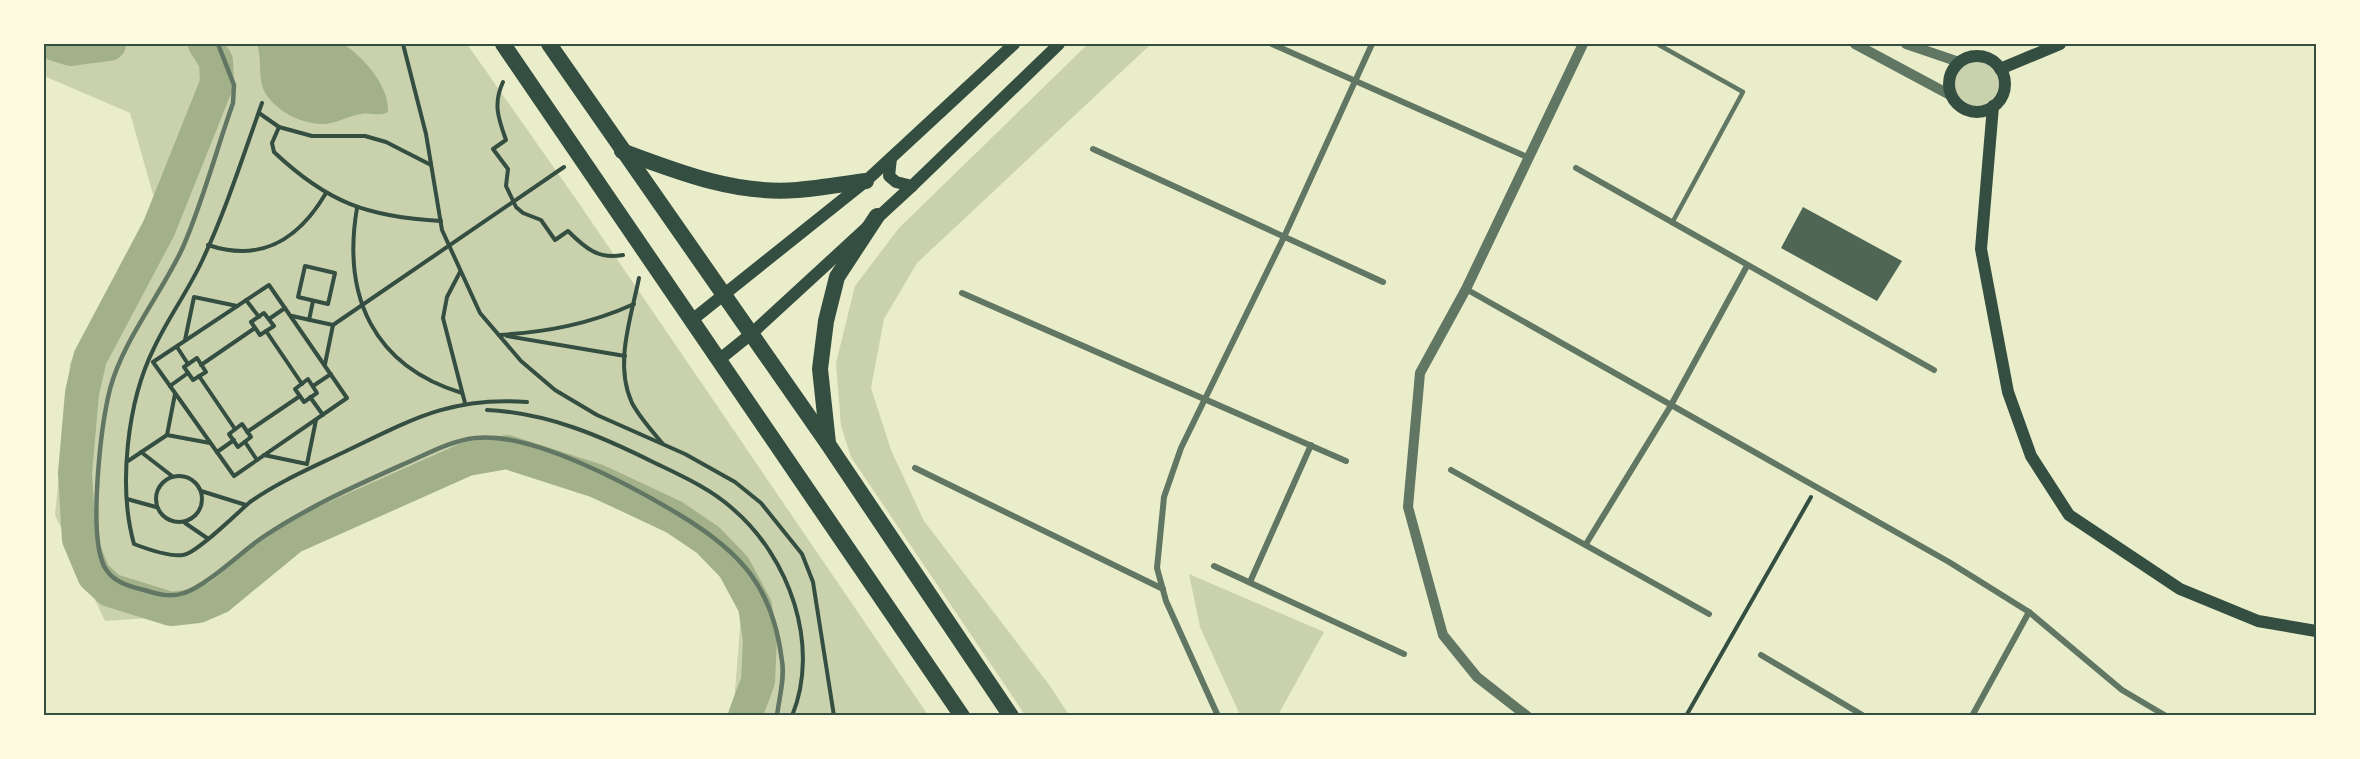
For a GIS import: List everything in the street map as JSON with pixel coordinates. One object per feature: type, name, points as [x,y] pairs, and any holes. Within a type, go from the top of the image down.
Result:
[{"type":"highway","points":[[503,44],[962,716]]},
{"type":"highway","points":[[549,44],[828,444],[1011,716]]},
{"type":"highway","points":[[622,151],[689,176],[744,188],[795,190],[866,181]]},
{"type":"highway","points":[[828,444],[820,369],[826,321],[837,277],[877,216]]},
{"type":"main road","points":[[692,320],[866,181],[1014,44]]},
{"type":"main road","points":[[720,359],[751,334],[912,186],[1059,44]]},
{"type":"main road","points":[[2000,69],[2060,44]]},
{"type":"main road","points":[[1968,57],[1986,57],[2000,69],[2005,85],[1999,100],[1993,106],[1975,111],[1965,109],[1952,96],[1949,77],[1959,62],[1968,57]]},
{"type":"main road","points":[[1993,106],[1981,249],[2008,392],[2038,466],[2069,516],[2180,589],[2258,621],[2316,631]]},
{"type":"main road","points":[[891,158],[889,176],[896,182],[912,186]]},
{"type":"street","points":[[1272,44],[1527,157]]},
{"type":"street","points":[[1218,716],[1163,589],[1157,568],[1164,497],[1181,448],[1284,237],[1372,44]]},
{"type":"street","points":[[1527,716],[1477,677],[1443,634],[1408,507],[1420,373],[1466,289],[1527,157],[1583,44]]},
{"type":"street","points":[[1855,44],[1952,96]]},
{"type":"street","points":[[1906,44],[1959,62]]},
{"type":"street","points":[[1093,149],[1383,282]]},
{"type":"street","points":[[1576,168],[1934,370]]},
{"type":"street","points":[[1586,544],[1670,407],[1747,266]]},
{"type":"street","points":[[1466,289],[1670,407],[1948,562],[2029,612],[2122,690],[2166,716]]},
{"type":"street","points":[[962,293],[1346,461]]},
{"type":"street","points":[[1250,582],[1311,445]]},
{"type":"street","points":[[915,468],[1163,589]]},
{"type":"street","points":[[1451,470],[1709,614]]},
{"type":"street","points":[[1214,566],[1404,654]]},
{"type":"street","points":[[1972,716],[2029,612]]},
{"type":"street","points":[[1761,655],[1864,716]]},
{"type":"lane","points":[[218,44],[234,85],[232,104],[184,245],[129,347],[109,395],[102,427],[97,539],[104,567],[116,582],[165,596],[184,593],[204,582],[262,538],[333,496],[448,444],[477,438],[516,442],[579,462],[639,490],[712,534],[737,556],[769,604],[783,663],[777,716]]},
{"type":"lane","points":[[1659,45],[1743,92],[1672,223]]},
{"type":"path","points":[[403,44],[432,165],[441,221],[460,272],[480,313],[521,361],[555,390],[597,416],[664,445],[735,482],[761,503],[802,554],[813,582],[834,716]]},
{"type":"path","points":[[503,82],[497,94],[496,113],[506,140],[493,149],[508,169],[506,186],[513,202],[523,213],[541,220],[555,240],[568,231],[600,256],[623,255]]},
{"type":"path","points":[[262,103],[208,245],[151,362],[133,417],[128,461],[127,500],[128,521],[134,544],[183,555],[196,549],[246,506],[277,485],[414,419],[465,403],[494,399],[527,402]]},
{"type":"path","points":[[258,112],[279,127],[312,136],[365,136],[386,142],[432,165]]},
{"type":"path","points":[[279,127],[272,143],[274,152],[326,193],[357,208],[392,218],[441,221]]},
{"type":"path","points":[[291,316],[333,325],[564,167]]},
{"type":"path","points":[[208,245],[230,252],[250,252],[277,244],[306,223],[326,193]]},
{"type":"path","points":[[357,208],[352,264],[365,315],[390,349],[406,365],[427,380],[462,393]]},
{"type":"path","points":[[305,266],[335,273],[328,304],[314,301],[298,297],[305,266]]},
{"type":"path","points":[[460,272],[447,297],[443,318],[465,403]]},
{"type":"path","points":[[639,278],[625,356],[625,384],[632,403],[664,445]]},
{"type":"path","points":[[269,285],[347,398],[234,476],[151,362],[269,285]]},
{"type":"path","points":[[187,287],[194,297],[237,306]]},
{"type":"path","points":[[185,341],[194,297]]},
{"type":"path","points":[[246,300],[259,317]]},
{"type":"path","points":[[309,320],[314,301]]},
{"type":"path","points":[[498,334],[573,326],[594,321],[634,303]]},
{"type":"path","points":[[269,319],[285,308]]},
{"type":"path","points":[[264,313],[274,326],[260,335],[251,322],[259,317],[264,313]]},
{"type":"path","points":[[325,365],[333,325]]},
{"type":"path","points":[[201,364],[255,328]]},
{"type":"path","points":[[266,331],[302,384]]},
{"type":"path","points":[[498,334],[625,356]]},
{"type":"path","points":[[177,347],[188,364]]},
{"type":"path","points":[[197,358],[206,372],[193,380],[184,367],[188,364],[197,358]]},
{"type":"path","points":[[170,386],[188,373]]},
{"type":"path","points":[[313,386],[331,374]]},
{"type":"path","points":[[199,376],[235,429]]},
{"type":"path","points":[[309,380],[318,393],[304,402],[295,389],[302,384],[309,380]]},
{"type":"path","points":[[167,435],[176,394]]},
{"type":"path","points":[[248,432],[300,396]]},
{"type":"path","points":[[310,398],[323,415]]},
{"type":"path","points":[[310,469],[307,464],[316,420]]},
{"type":"path","points":[[242,424],[251,437],[238,447],[229,434],[235,429],[242,424]]},
{"type":"path","points":[[128,461],[167,435],[211,443]]},
{"type":"path","points":[[217,452],[234,440]]},
{"type":"path","points":[[245,442],[257,460]]},
{"type":"path","points":[[141,452],[173,476],[188,478],[201,491],[246,506]]},
{"type":"path","points":[[264,455],[307,464]]},
{"type":"path","points":[[156,507],[156,491],[166,479],[173,476]]},
{"type":"path","points":[[1686,716],[1815,489]]},
{"type":"path","points":[[184,522],[200,510],[201,491]]},
{"type":"path","points":[[127,500],[156,507],[166,519],[184,522],[207,538]]},
{"type":"shaded area","points":[[44,44],[467,44],[578,202],[928,715],[733,715],[744,579],[615,482],[541,452],[394,495],[293,544],[166,617],[105,621],[55,515],[70,363],[156,205],[130,113],[44,76]]},
{"type":"shaded area","points":[[257,44],[343,44],[359,56],[374,73],[385,93],[388,112],[361,114],[326,124],[306,122],[292,116],[273,103],[264,91]]},
{"type":"shaded area","points":[[1088,44],[1151,44],[917,263],[884,319],[871,388],[891,450],[924,521],[1050,686],[1069,715],[1025,715],[851,457],[841,426],[836,363],[855,286],[899,228]]},
{"type":"shaded area","points":[[1976,60],[1992,67],[1999,83],[1992,99],[1976,106],[1960,99],[1953,83],[1960,67]]},
{"type":"shaded area","points":[[1189,574],[1324,632],[1278,715],[1240,715],[1200,627]]},
{"type":"building","points":[[1803,207],[1902,261],[1877,301],[1781,248]]},
{"type":"waterway","points":[[55,44],[71,49],[109,44]]},
{"type":"waterway","points":[[205,44],[216,61],[217,83],[159,228],[90,358],[82,393],[75,473],[79,539],[94,575],[110,590],[171,609],[198,606],[219,597],[292,537],[467,459],[507,452],[597,481],[674,517],[708,540],[734,567],[755,606],[760,640],[758,681],[745,716]]}]
